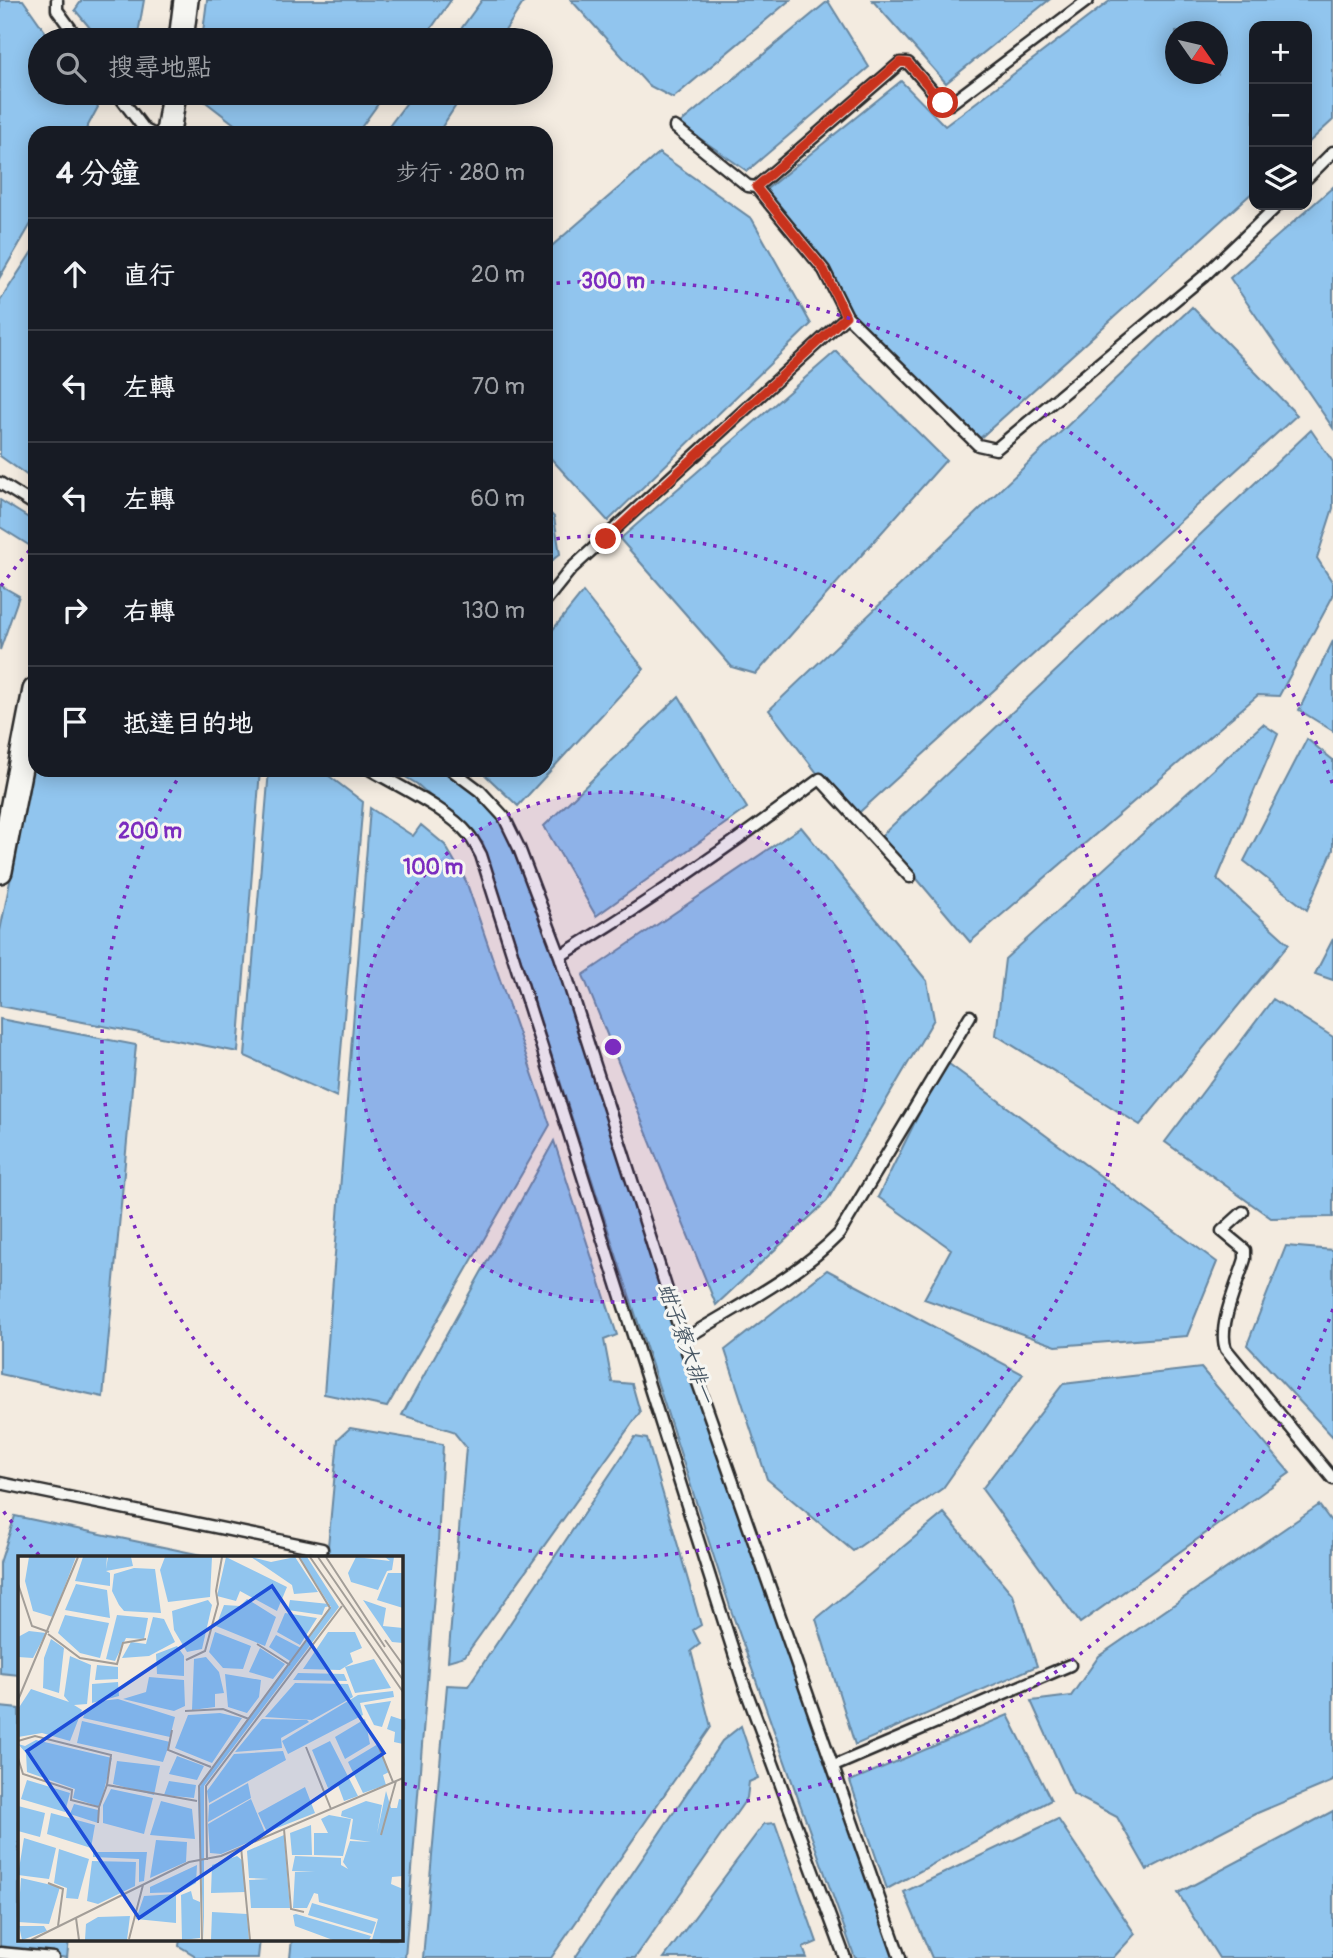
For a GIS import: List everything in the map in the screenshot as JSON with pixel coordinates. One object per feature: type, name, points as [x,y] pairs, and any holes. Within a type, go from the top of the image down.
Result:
[{"type":"street","points":[[182,28],[186,0]]},
{"type":"street","points":[[169,126],[172,105]]},
{"type":"street","points":[[0,872],[5,821],[28,721]]},
{"type":"lane","points":[[57,0],[57,10],[70,28]]},
{"type":"lane","points":[[756,187],[900,62],[908,63],[943,103],[950,104],[1088,0]]},
{"type":"lane","points":[[126,105],[142,126]]},
{"type":"lane","points":[[675,127],[748,186],[756,187],[824,270],[846,316],[978,445],[996,449],[1203,277],[1273,210]]},
{"type":"lane","points":[[1312,172],[1333,152]]},
{"type":"lane","points":[[553,591],[571,569],[846,316]]},
{"type":"lane","points":[[0,483],[28,501]]},
{"type":"lane","points":[[384,777],[454,822],[469,835],[481,855],[744,1685],[845,1958]]},
{"type":"lane","points":[[461,777],[480,791],[504,817],[520,848],[561,956],[683,1340],[900,1958]]},
{"type":"lane","points":[[561,956],[641,907],[820,779],[910,877]]},
{"type":"lane","points":[[683,1340],[800,1267],[839,1234],[970,1016]]},
{"type":"lane","points":[[1243,1212],[1222,1231],[1245,1250],[1245,1259],[1225,1324],[1223,1340],[1226,1349],[1333,1479]]},
{"type":"lane","points":[[0,1483],[322,1549]]},
{"type":"lane","points":[[834,1766],[1070,1665]]},
{"type":"lane","points":[[0,1953],[53,1958]]},
{"type":"water","points":[[0,0],[23,0],[43,28],[28,28],[28,105],[98,107],[88,126],[28,126],[28,229],[0,277]]},
{"type":"water","points":[[82,0],[144,0],[139,28],[90,28],[75,10]]},
{"type":"water","points":[[207,0],[451,0],[431,28],[204,28]]},
{"type":"water","points":[[482,0],[525,0],[507,28],[462,28]]},
{"type":"water","points":[[571,0],[790,0],[673,98],[648,85]]},
{"type":"water","points":[[872,0],[1049,0],[946,83]]},
{"type":"water","points":[[1111,0],[1333,0],[1333,120],[1312,139],[1312,21],[1249,21],[1249,196],[978,440],[854,315],[758,196],[901,81],[945,126]]},
{"type":"water","points":[[828,1],[869,67],[747,171],[679,124]]},
{"type":"water","points":[[210,105],[377,105],[362,126],[237,126]]},
{"type":"water","points":[[405,105],[456,105],[443,126],[389,126]]},
{"type":"water","points":[[659,153],[752,219],[811,324],[608,521],[553,461],[553,245]]},
{"type":"water","points":[[1333,187],[1333,428],[1230,278],[1307,210],[1312,210],[1312,206]]},
{"type":"water","points":[[28,258],[28,476],[0,456],[0,301]]},
{"type":"water","points":[[1192,307],[1297,415],[852,819],[769,710]]},
{"type":"water","points":[[836,351],[946,460],[756,674],[732,667],[620,539]]},
{"type":"water","points":[[1311,430],[1333,462],[1333,508],[1317,558],[1333,583],[1333,596],[1279,696],[1258,695],[970,942],[881,836]]},
{"type":"water","points":[[0,500],[28,518],[28,545],[0,527]]},
{"type":"water","points":[[553,516],[554,517],[560,554],[553,560]]},
{"type":"water","points":[[0,585],[19,596],[0,650]]},
{"type":"water","points":[[583,592],[644,669],[553,768],[553,629]]},
{"type":"water","points":[[1333,641],[1333,731],[1299,710]]},
{"type":"water","points":[[679,696],[747,808],[596,916],[544,826]]},
{"type":"water","points":[[1263,724],[1278,734],[1217,879],[1289,944],[1140,1125],[996,1035],[1005,959]]},
{"type":"water","points":[[1307,739],[1333,760],[1333,850],[1307,910],[1244,861]]},
{"type":"water","points":[[31,777],[259,777],[238,1052],[0,1006],[0,931]]},
{"type":"water","points":[[268,777],[330,777],[363,802],[337,1097],[245,1056]]},
{"type":"water","name":"蚶子寮大排一","points":[[406,777],[457,777],[486,800],[515,844],[897,1958],[855,1958],[732,1613],[483,843],[417,784]]},
{"type":"water","points":[[487,777],[545,777],[518,806]]},
{"type":"water","points":[[370,808],[413,836],[421,825],[445,845],[466,881],[550,1125],[387,1407],[324,1394]]},
{"type":"water","points":[[801,827],[927,981],[934,1019],[827,1201],[716,1305],[583,975]]},
{"type":"water","points":[[1333,939],[1333,980],[1315,974]]},
{"type":"water","points":[[1273,999],[1333,1037],[1333,1217],[1271,1218],[1165,1142]]},
{"type":"water","points":[[0,1019],[136,1045],[103,1397],[0,1374]]},
{"type":"water","points":[[945,1061],[1217,1262],[1187,1336],[1056,1346],[924,1299],[951,1249],[878,1197]]},
{"type":"water","points":[[554,1141],[617,1335],[604,1340],[612,1382],[632,1384],[640,1412],[465,1656],[448,1661],[466,1447],[453,1431],[402,1415]]},
{"type":"water","points":[[1286,1246],[1333,1250],[1333,1437],[1247,1345]]},
{"type":"water","points":[[827,1270],[1023,1374],[943,1488],[853,1551],[767,1479],[725,1350]]},
{"type":"water","points":[[1201,1368],[1290,1473],[1080,1623],[982,1489],[1063,1384]]},
{"type":"water","points":[[350,1428],[443,1444],[438,1544],[405,1958],[290,1958],[292,1940],[402,1940],[402,1556],[327,1556],[338,1439]]},
{"type":"water","points":[[635,1437],[647,1439],[701,1625],[693,1630],[700,1644],[691,1651],[711,1727],[551,1958],[423,1958],[447,1685],[468,1686]]},
{"type":"water","points":[[1319,1505],[1333,1524],[1333,1781],[1255,1814],[1147,1870],[1117,1817],[1073,1794],[1031,1701],[1071,1696],[1099,1656]]},
{"type":"water","points":[[944,1513],[1013,1595],[1037,1666],[855,1745],[816,1619]]},
{"type":"water","points":[[15,1516],[206,1556],[18,1556],[18,1675],[0,1673],[0,1563]]},
{"type":"water","points":[[0,1707],[18,1709],[18,1940],[69,1940],[67,1958],[0,1947]]},
{"type":"water","points":[[1008,1715],[1051,1800],[887,1889],[850,1781]]},
{"type":"water","points":[[741,1726],[758,1778],[749,1782],[747,1798],[635,1958],[575,1958],[722,1741]]},
{"type":"water","points":[[1333,1811],[1333,1958],[1219,1958],[1178,1893]]},
{"type":"water","points":[[1058,1819],[1135,1934],[1113,1958],[932,1958],[904,1892]]},
{"type":"water","points":[[775,1823],[817,1942],[803,1948],[807,1958],[664,1958],[764,1824]]},
{"type":"water","points":[[180,1940],[260,1940],[258,1958],[195,1958],[179,1946]]},
{"type":"route","points":[[606,539],[846,316],[824,270],[756,187],[900,62],[908,63],[943,103]]}]
